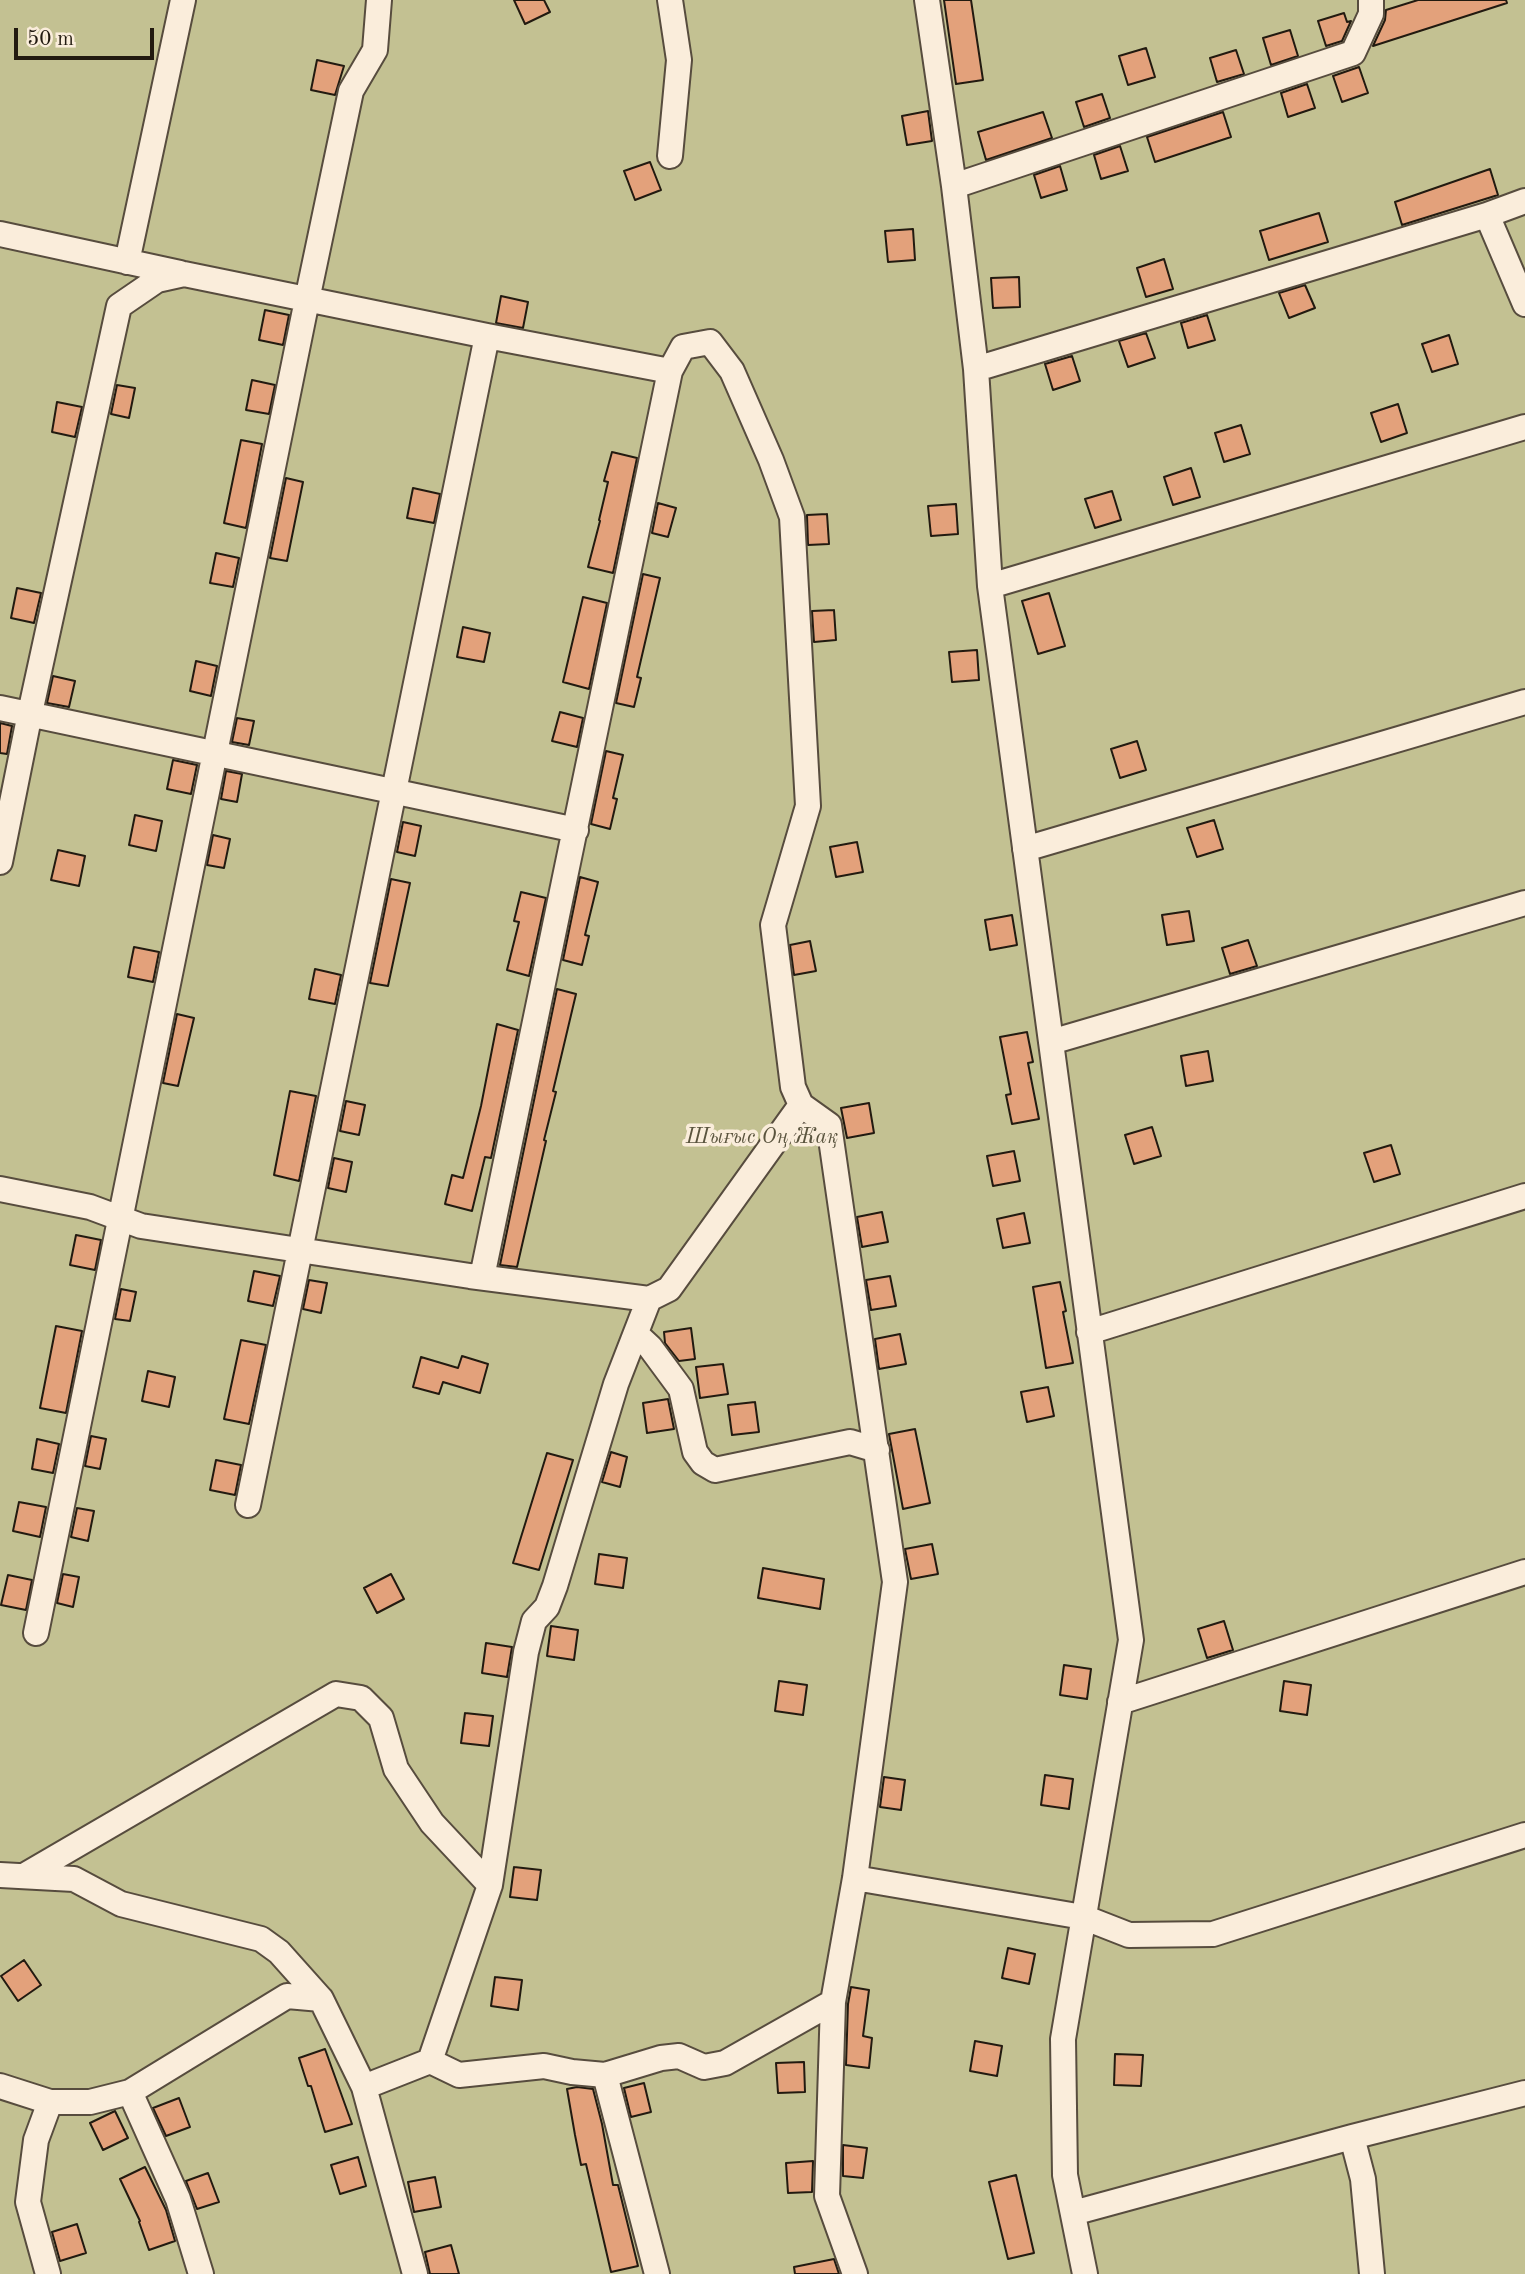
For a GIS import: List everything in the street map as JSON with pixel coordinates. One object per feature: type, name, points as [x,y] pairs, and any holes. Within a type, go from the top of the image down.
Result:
[{"type":"street","points":[[127,262],[183,0]]},
{"type":"street","points":[[36,1633],[307,300],[352,91],[375,50],[379,0]]},
{"type":"street","points":[[670,0],[678,60],[670,156]]},
{"type":"street","points":[[927,0],[954,186],[976,369],[990,586],[1130,1640],[1063,2039],[1065,2175],[1085,2274]]},
{"type":"street","points":[[954,186],[1353,53],[1371,14],[1371,0]]},
{"type":"street","points":[[976,369],[1487,215],[1525,201]]},
{"type":"street","points":[[1487,215],[1525,304]]},
{"type":"street","points":[[0,234],[487,337],[670,371]]},
{"type":"street","points":[[0,862],[118,306],[157,280],[184,274]]},
{"type":"street","points":[[248,1505],[396,793],[487,337]]},
{"type":"street","points":[[482,1277],[670,371],[683,347],[710,342],[732,371],[771,460],[792,517],[808,806],[773,925],[793,1087],[801,1105],[829,1125],[895,1583],[855,1878],[832,2002],[827,2196],[855,2274]]},
{"type":"street","points":[[990,586],[1525,427]]},
{"type":"street","points":[[1025,849],[1525,702]]},
{"type":"street","points":[[0,708],[576,830]]},
{"type":"street","points":[[1051,1042],[1525,903]]},
{"type":"street","points":[[0,1189],[90,1207],[141,1226],[649,1299],[669,1289],[801,1105]]},
{"type":"street","points":[[1089,1332],[1525,1196]]},
{"type":"street","points":[[430,2061],[490,1885],[526,1652],[534,1621],[547,1607],[555,1586],[616,1384],[649,1299]]},
{"type":"street","points":[[636,1334],[650,1347],[681,1389],[695,1452],[703,1464],[715,1470],[850,1442],[877,1450]]},
{"type":"street","points":[[1120,1702],[1525,1572]]},
{"type":"street","points":[[27,1874],[337,1694],[361,1698],[380,1718],[396,1769],[432,1824],[490,1885]]},
{"type":"street","points":[[855,1878],[1083,1917],[1129,1935],[1213,1934],[1525,1835]]},
{"type":"street","points":[[0,1875],[27,1874],[74,1879],[121,1904],[261,1939],[279,1952],[321,1999],[364,2087],[415,2274]]},
{"type":"street","points":[[0,2086],[50,2102],[90,2102],[130,2092],[287,1996],[321,1999]]},
{"type":"street","points":[[364,2087],[430,2061],[459,2075],[544,2066],[605,2075],[661,2058],[679,2056],[704,2067],[725,2063],[832,2002]]},
{"type":"street","points":[[605,2075],[657,2274]]},
{"type":"street","points":[[130,2092],[178,2199],[201,2274]]},
{"type":"street","points":[[1073,2213],[1525,2093]]},
{"type":"street","points":[[48,2274],[28,2202],[36,2140],[50,2102]]},
{"type":"street","points":[[1352,2137],[1363,2179],[1372,2274]]},
{"type":"green space","name":"Шығыс Оң Жақ","points":[[0,0],[1525,0],[1525,2274],[0,2274]]},
{"type":"building","points":[[514,0],[544,0],[550,12],[525,24]]},
{"type":"building","points":[[944,0],[971,0],[983,80],[956,84]]},
{"type":"building","points":[[1418,0],[1506,0],[1507,3],[1373,46],[1385,20],[1386,10]]},
{"type":"building","points":[[1344,13],[1347,22],[1351,21],[1342,41],[1326,46],[1318,21]]},
{"type":"building","points":[[1290,30],[1298,56],[1271,65],[1263,38]]},
{"type":"building","points":[[1146,48],[1155,77],[1128,85],[1119,56]]},
{"type":"building","points":[[1236,50],[1244,74],[1217,82],[1210,58]]},
{"type":"building","points":[[317,60],[344,66],[335,95],[311,90]]},
{"type":"building","points":[[1359,67],[1368,93],[1342,102],[1333,76]]},
{"type":"building","points":[[1307,84],[1315,108],[1288,117],[1281,93]]},
{"type":"building","points":[[1102,94],[1110,118],[1084,127],[1076,102]]},
{"type":"building","points":[[928,111],[932,141],[907,145],[902,116]]},
{"type":"building","points":[[1043,112],[1052,138],[986,160],[978,132]]},
{"type":"building","points":[[1223,112],[1231,137],[1155,162],[1147,137]]},
{"type":"building","points":[[1120,146],[1128,171],[1101,179],[1094,155]]},
{"type":"building","points":[[650,162],[661,190],[635,200],[624,171]]},
{"type":"building","points":[[1060,166],[1067,190],[1041,198],[1034,175]]},
{"type":"building","points":[[1490,169],[1498,195],[1402,225],[1395,202]]},
{"type":"building","points":[[1319,213],[1328,242],[1269,260],[1260,231]]},
{"type":"building","points":[[913,229],[915,260],[888,262],[885,231]]},
{"type":"building","points":[[1164,259],[1173,289],[1146,297],[1137,268]]},
{"type":"building","points":[[1019,277],[1020,307],[993,308],[991,278]]},
{"type":"building","points":[[1305,285],[1315,308],[1289,318],[1279,293]]},
{"type":"building","points":[[501,296],[528,302],[523,328],[496,323]]},
{"type":"building","points":[[265,310],[289,315],[283,345],[259,340]]},
{"type":"building","points":[[1207,315],[1215,340],[1188,348],[1181,323]]},
{"type":"building","points":[[1146,333],[1155,358],[1128,367],[1119,341]]},
{"type":"building","points":[[1449,335],[1458,364],[1432,372],[1422,344]]},
{"type":"building","points":[[1072,356],[1080,381],[1053,390],[1045,364]]},
{"type":"building","points":[[252,380],[275,385],[269,414],[246,410]]},
{"type":"building","points":[[117,385],[135,388],[129,418],[111,414]]},
{"type":"building","points":[[57,402],[82,407],[75,437],[52,432]]},
{"type":"building","points":[[1398,404],[1407,433],[1381,442],[1371,413]]},
{"type":"building","points":[[1241,425],[1250,454],[1224,462],[1215,433]]},
{"type":"building","points":[[241,440],[262,444],[246,528],[224,523]]},
{"type":"building","points":[[612,452],[637,458],[613,573],[588,567],[600,521],[608,482],[604,481]]},
{"type":"building","points":[[1191,468],[1200,497],[1173,505],[1164,477]]},
{"type":"building","points":[[286,478],[303,482],[287,561],[270,558]]},
{"type":"building","points":[[413,488],[440,494],[434,523],[407,518]]},
{"type":"building","points":[[1112,491],[1121,520],[1095,528],[1085,499]]},
{"type":"building","points":[[658,503],[676,508],[668,537],[652,533]]},
{"type":"building","points":[[956,504],[958,534],[931,536],[928,506]]},
{"type":"building","points":[[827,514],[829,544],[808,545],[807,515]]},
{"type":"building","points":[[216,553],[239,558],[233,587],[210,583]]},
{"type":"building","points":[[643,574],[660,578],[637,677],[641,678],[634,707],[616,703]]},
{"type":"building","points":[[17,588],[41,593],[34,623],[11,618]]},
{"type":"building","points":[[1049,593],[1065,646],[1038,654],[1022,601]]},
{"type":"building","points":[[583,597],[607,603],[589,689],[563,682]]},
{"type":"building","points":[[834,610],[836,640],[814,642],[812,611]]},
{"type":"building","points":[[463,627],[490,633],[484,662],[457,657]]},
{"type":"building","points":[[977,650],[979,680],[952,682],[949,652]]},
{"type":"building","points":[[196,661],[217,666],[211,696],[190,691]]},
{"type":"building","points":[[53,676],[75,681],[69,707],[47,703]]},
{"type":"building","points":[[560,712],[583,718],[577,747],[552,741]]},
{"type":"building","points":[[237,718],[254,721],[249,745],[232,742]]},
{"type":"building","points":[[0,723],[12,726],[7,754],[0,753]]},
{"type":"building","points":[[1137,741],[1146,770],[1120,778],[1111,749]]},
{"type":"building","points":[[606,751],[623,755],[613,798],[617,799],[610,829],[591,824]]},
{"type":"building","points":[[173,760],[197,765],[191,794],[167,789]]},
{"type":"building","points":[[226,771],[242,774],[237,802],[221,799]]},
{"type":"building","points":[[135,815],[162,821],[156,851],[129,845]]},
{"type":"building","points":[[1214,820],[1223,849],[1197,857],[1187,828]]},
{"type":"building","points":[[403,822],[421,826],[415,856],[397,852]]},
{"type":"building","points":[[213,835],[230,839],[224,868],[207,865]]},
{"type":"building","points":[[857,842],[863,872],[836,877],[830,847]]},
{"type":"building","points":[[58,850],[85,856],[79,886],[51,880]]},
{"type":"building","points":[[580,877],[598,882],[585,935],[589,936],[582,965],[563,960]]},
{"type":"building","points":[[391,879],[410,883],[388,986],[370,983]]},
{"type":"building","points":[[521,892],[546,898],[529,976],[507,970],[519,922],[514,921]]},
{"type":"building","points":[[1189,911],[1194,941],[1167,945],[1162,915]]},
{"type":"building","points":[[1012,915],[1017,945],[990,950],[985,920]]},
{"type":"building","points":[[1248,940],[1257,966],[1230,974],[1222,948]]},
{"type":"building","points":[[810,941],[816,971],[794,975],[790,945]]},
{"type":"building","points":[[134,947],[159,952],[153,982],[128,977]]},
{"type":"building","points":[[315,969],[341,975],[335,1004],[309,999]]},
{"type":"building","points":[[557,989],[576,994],[553,1091],[556,1092],[544,1140],[546,1141],[517,1267],[500,1265]]},
{"type":"building","points":[[177,1014],[194,1018],[178,1086],[163,1083]]},
{"type":"building","points":[[497,1024],[518,1030],[491,1158],[485,1157],[472,1211],[445,1204],[452,1175],[463,1178]]},
{"type":"building","points":[[1027,1032],[1033,1062],[1028,1063],[1039,1119],[1012,1124],[1006,1095],[1011,1094],[1000,1037]]},
{"type":"building","points":[[1208,1051],[1213,1081],[1186,1086],[1181,1056]]},
{"type":"building","points":[[290,1091],[316,1096],[299,1181],[274,1175]]},
{"type":"building","points":[[346,1101],[365,1105],[359,1135],[340,1131]]},
{"type":"building","points":[[869,1103],[874,1133],[847,1138],[841,1108]]},
{"type":"building","points":[[1152,1127],[1161,1156],[1134,1164],[1125,1135]]},
{"type":"building","points":[[1391,1145],[1400,1174],[1374,1182],[1364,1153]]},
{"type":"building","points":[[1014,1151],[1020,1181],[993,1186],[987,1156]]},
{"type":"building","points":[[334,1158],[352,1162],[346,1192],[328,1188]]},
{"type":"building","points":[[882,1212],[888,1242],[862,1247],[857,1217]]},
{"type":"building","points":[[1024,1213],[1030,1243],[1003,1248],[997,1219]]},
{"type":"building","points":[[76,1235],[101,1240],[95,1270],[70,1265]]},
{"type":"building","points":[[254,1271],[280,1276],[273,1306],[248,1301]]},
{"type":"building","points":[[890,1276],[896,1306],[871,1310],[866,1280]]},
{"type":"building","points":[[309,1280],[327,1283],[321,1313],[303,1309]]},
{"type":"building","points":[[1060,1282],[1073,1363],[1046,1368],[1033,1287]]},
{"type":"building","points":[[121,1289],[136,1292],[130,1321],[115,1319]]},
{"type":"building","points":[[56,1326],[82,1331],[66,1413],[40,1408]]},
{"type":"building","points":[[691,1328],[695,1359],[679,1361],[665,1343],[664,1332]]},
{"type":"building","points":[[900,1334],[906,1364],[879,1369],[875,1339]]},
{"type":"building","points":[[241,1340],[266,1345],[249,1424],[224,1419]]},
{"type":"building","points":[[462,1356],[488,1364],[480,1393],[443,1382],[439,1394],[413,1387],[421,1357],[458,1368]]},
{"type":"building","points":[[723,1364],[728,1394],[700,1398],[696,1367]]},
{"type":"building","points":[[148,1371],[175,1377],[169,1407],[142,1401]]},
{"type":"building","points":[[1048,1387],[1054,1416],[1027,1422],[1021,1392]]},
{"type":"building","points":[[668,1399],[674,1429],[647,1433],[643,1403]]},
{"type":"building","points":[[755,1402],[759,1432],[732,1435],[728,1405]]},
{"type":"building","points":[[915,1429],[930,1503],[903,1509],[889,1434]]},
{"type":"building","points":[[91,1436],[106,1439],[100,1469],[85,1466]]},
{"type":"building","points":[[37,1439],[59,1444],[53,1473],[32,1469]]},
{"type":"building","points":[[611,1452],[627,1457],[620,1487],[602,1482]]},
{"type":"building","points":[[547,1453],[573,1460],[539,1570],[513,1563]]},
{"type":"building","points":[[216,1460],[241,1465],[235,1495],[210,1490]]},
{"type":"building","points":[[19,1502],[46,1507],[40,1537],[13,1531]]},
{"type":"building","points":[[77,1508],[94,1511],[88,1541],[71,1537]]},
{"type":"building","points":[[932,1544],[938,1574],[911,1579],[905,1549]]},
{"type":"building","points":[[599,1554],[627,1558],[623,1588],[595,1584]]},
{"type":"building","points":[[763,1568],[824,1579],[820,1609],[758,1598]]},
{"type":"building","points":[[63,1574],[79,1577],[73,1607],[57,1603]]},
{"type":"building","points":[[391,1574],[404,1599],[377,1613],[364,1588]]},
{"type":"building","points":[[8,1575],[32,1580],[26,1610],[1,1605]]},
{"type":"building","points":[[1224,1621],[1233,1650],[1207,1658],[1198,1629]]},
{"type":"building","points":[[551,1626],[578,1630],[574,1660],[547,1656]]},
{"type":"building","points":[[486,1643],[512,1647],[507,1677],[482,1673]]},
{"type":"building","points":[[1064,1665],[1091,1669],[1087,1699],[1060,1695]]},
{"type":"building","points":[[779,1681],[807,1685],[803,1715],[775,1711]]},
{"type":"building","points":[[1284,1681],[1311,1685],[1307,1715],[1280,1711]]},
{"type":"building","points":[[465,1713],[493,1716],[489,1746],[461,1743]]},
{"type":"building","points":[[1045,1775],[1073,1779],[1069,1809],[1041,1805]]},
{"type":"building","points":[[884,1777],[905,1780],[901,1810],[880,1807]]},
{"type":"building","points":[[514,1867],[541,1870],[537,1900],[510,1897]]},
{"type":"building","points":[[1008,1948],[1035,1954],[1029,1984],[1002,1978]]},
{"type":"building","points":[[24,1960],[41,1985],[18,2001],[1,1976]]},
{"type":"building","points":[[495,1977],[522,1980],[518,2010],[491,2006]]},
{"type":"building","points":[[851,1987],[869,1990],[863,2036],[872,2038],[869,2068],[846,2065]]},
{"type":"building","points":[[975,2041],[1002,2046],[997,2076],[970,2071]]},
{"type":"building","points":[[325,2049],[352,2124],[325,2132],[299,2058]]},
{"type":"building","points":[[1115,2054],[1143,2055],[1141,2086],[1114,2085]]},
{"type":"building","points":[[804,2062],[805,2092],[778,2093],[776,2063]]},
{"type":"building","points":[[644,2083],[651,2112],[631,2117],[624,2088]]},
{"type":"building","points":[[567,2089],[593,2089],[613,2185],[618,2185],[638,2266],[611,2272],[586,2164],[581,2165],[575,2135]]},
{"type":"building","points":[[179,2098],[190,2127],[166,2136],[153,2108]]},
{"type":"building","points":[[115,2111],[128,2138],[103,2150],[90,2123]]},
{"type":"building","points":[[843,2145],[867,2148],[863,2178],[843,2176]]},
{"type":"building","points":[[358,2157],[366,2186],[340,2194],[331,2165]]},
{"type":"building","points":[[813,2161],[812,2192],[788,2193],[786,2163]]},
{"type":"building","points":[[145,2167],[166,2210],[175,2241],[149,2250],[140,2221],[120,2179]]},
{"type":"building","points":[[208,2173],[219,2202],[197,2209],[186,2181]]},
{"type":"building","points":[[1016,2175],[1034,2253],[1008,2259],[989,2182]]},
{"type":"building","points":[[435,2177],[441,2207],[414,2212],[408,2182]]},
{"type":"building","points":[[77,2224],[86,2253],[60,2261],[52,2232]]},
{"type":"building","points":[[451,2245],[459,2274],[430,2274],[425,2252]]},
{"type":"building","points":[[834,2259],[839,2274],[795,2274],[794,2267]]}]
